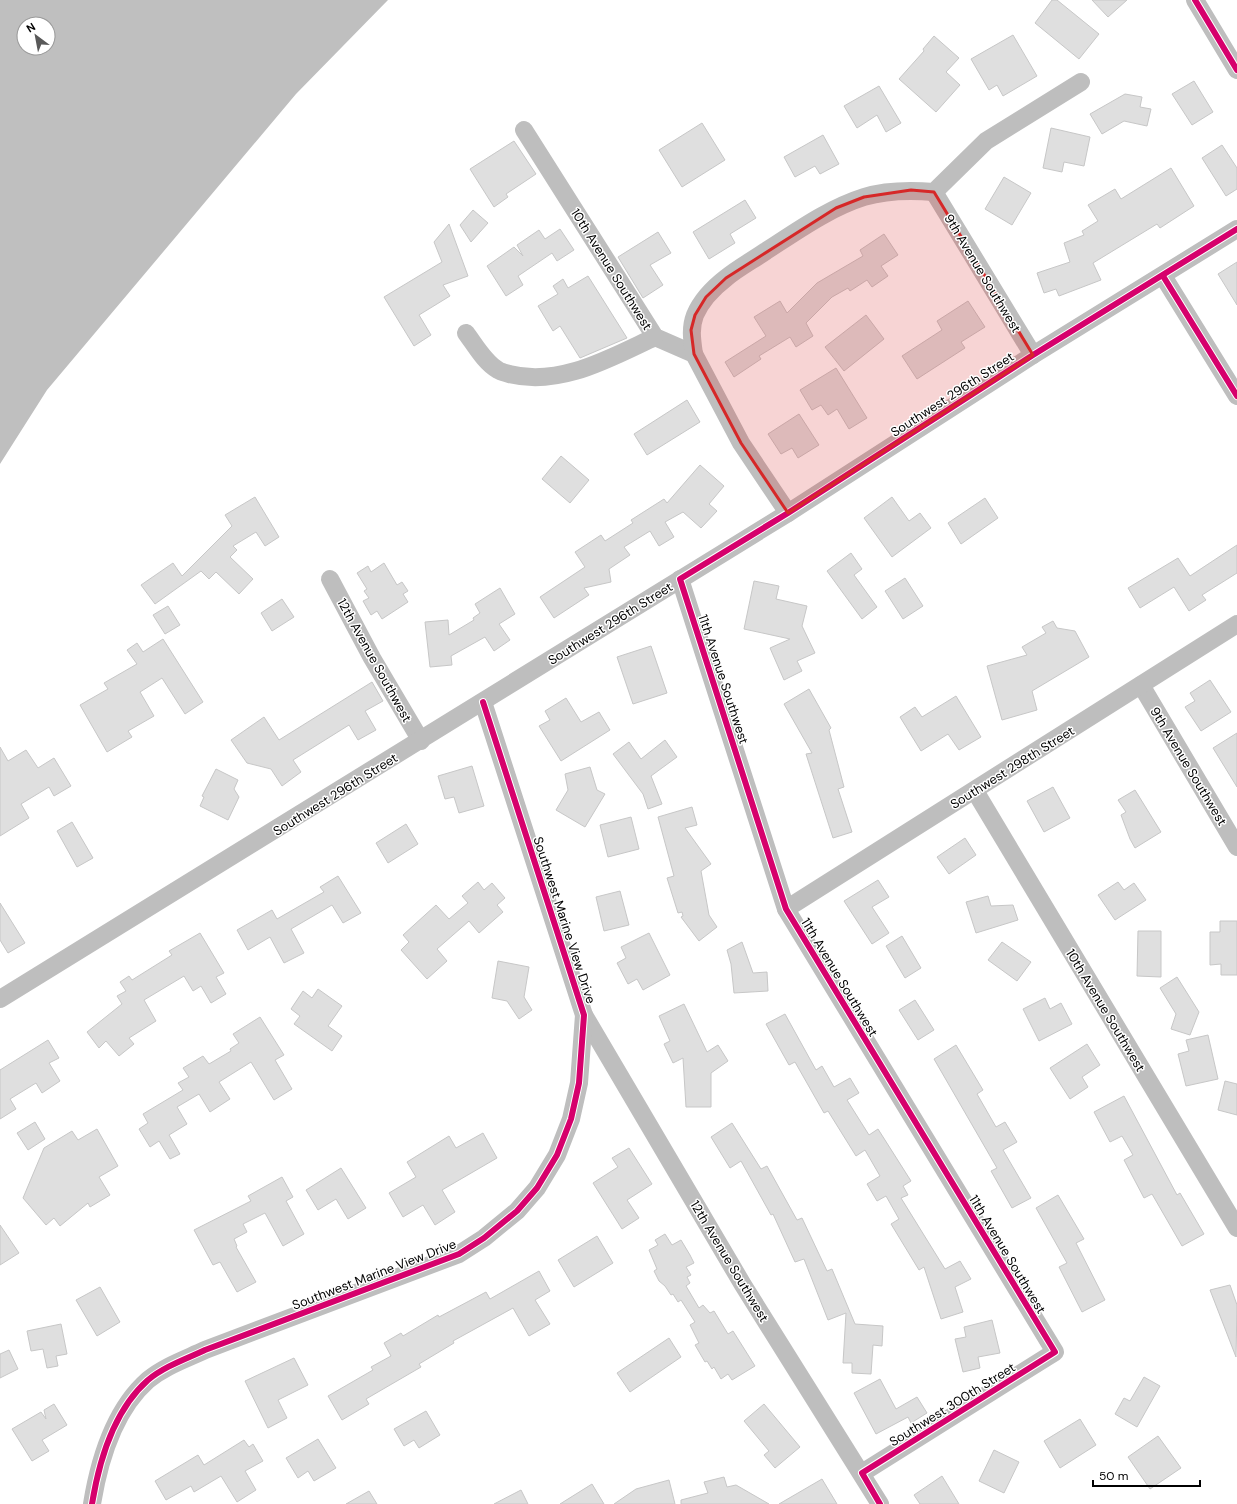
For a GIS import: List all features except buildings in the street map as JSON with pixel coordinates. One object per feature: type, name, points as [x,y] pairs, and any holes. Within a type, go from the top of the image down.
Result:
[{"type":"street","points":[[1195,0],[1237,70]]},
{"type":"street","points":[[788,513],[741,443],[694,354],[691,330],[695,315],[706,297],[726,278],[798,230],[836,208],[864,197],[888,192],[911,190],[934,192],[986,141],[1081,82]]},
{"type":"street","name":"10th Avenue Southwest","points":[[524,130],[655,337],[694,354]]},
{"type":"street","name":"9th Avenue Southwest","points":[[934,192],[1033,355]]},
{"type":"street","name":"Southwest 296th Street","points":[[0,999],[422,741],[788,513],[1033,355],[1237,229]]},
{"type":"street","points":[[1163,276],[1237,396]]},
{"type":"street","points":[[466,333],[498,371],[525,378],[589,368],[655,337]]},
{"type":"street","name":"12th Avenue Southwest","points":[[330,579],[372,658],[422,741]]},
{"type":"street","name":"11th Avenue Southwest","points":[[680,579],[786,909],[1055,1352]]},
{"type":"street","name":"Southwest 298th Street","points":[[786,909],[975,791],[1237,624]]},
{"type":"street","name":"9th Avenue Southwest","points":[[1141,685],[1237,847]]},
{"type":"street","name":"Southwest Marine View Drive","points":[[92,1504],[96,1482],[114,1425],[132,1399],[148,1381],[165,1369],[205,1350],[459,1254],[484,1238],[517,1211],[537,1188],[557,1155],[571,1119],[579,1083],[584,1015],[483,702]]},
{"type":"street","name":"10th Avenue Southwest","points":[[975,791],[1237,1228]]},
{"type":"street","name":"12th Avenue Southwest","points":[[584,1015],[743,1285],[880,1504]]},
{"type":"street","name":"Southwest 300th Street","points":[[862,1473],[1055,1352]]},
{"type":"highlighted area","points":[[911,190],[934,192],[1033,355],[788,513],[741,443],[694,354],[691,330],[695,315],[706,297],[726,278],[836,208],[864,197]]},
{"type":"shaded area","points":[[0,0],[388,0],[296,94],[47,390],[0,464]]},
{"type":"cycle path","points":[[1195,0],[1237,70]]},
{"type":"cycle path","points":[[880,1504],[862,1473],[1055,1352],[786,909],[680,579],[788,513],[1033,355],[1237,229]]},
{"type":"cycle path","points":[[1163,276],[1237,396]]},
{"type":"cycle path","points":[[92,1504],[104,1454],[117,1421],[136,1392],[148,1380],[176,1363],[205,1350],[459,1254],[484,1238],[517,1211],[537,1188],[557,1155],[571,1119],[579,1083],[584,1015],[483,702]]}]
